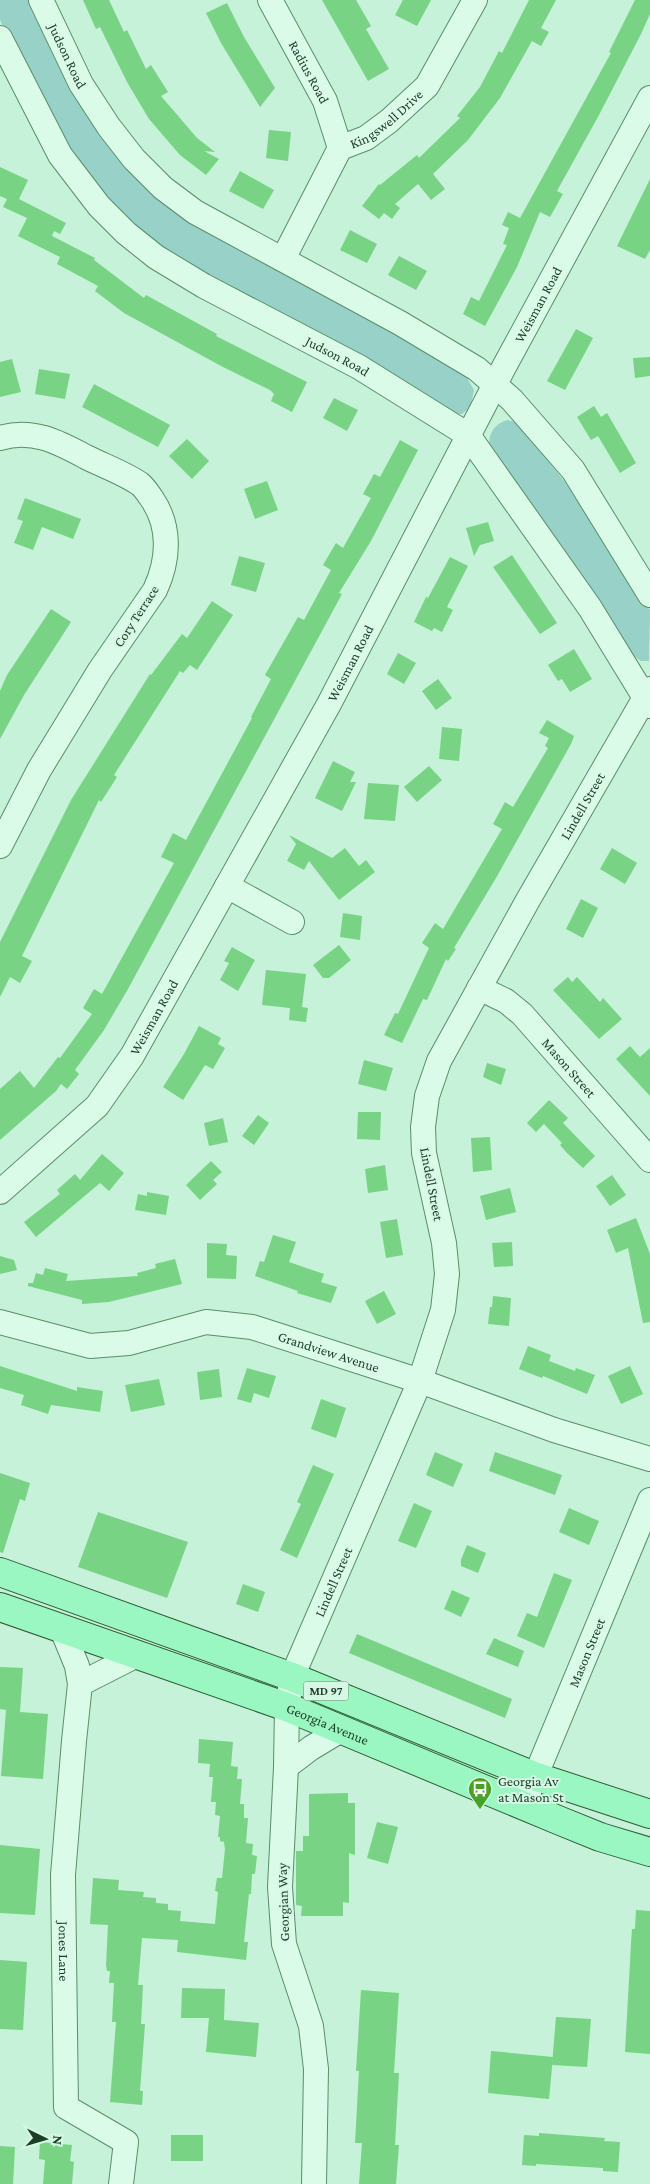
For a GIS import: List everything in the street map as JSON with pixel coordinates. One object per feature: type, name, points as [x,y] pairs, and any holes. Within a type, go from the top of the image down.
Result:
[{"type":"main road","name":"MD 97","points":[[0,1572],[292,1677],[534,1776],[650,1814]]},
{"type":"main road","name":"Georgia Avenue","points":[[0,1607],[287,1707],[523,1806],[600,1836],[650,1852]]},
{"type":"street","name":"Judson Road","points":[[41,0],[82,84],[109,127],[134,159],[163,188],[194,212],[400,324],[477,369],[495,384],[512,400],[573,470],[650,595]]},
{"type":"street","name":"Radius Road","points":[[270,0],[324,100],[340,148]]},
{"type":"street","name":"Kingswell Drive","points":[[283,259],[340,148],[366,138],[389,121],[427,86],[475,0]]},
{"type":"street","name":"Judson Road","points":[[0,38],[60,155],[99,206],[126,233],[156,257],[204,286],[359,367],[468,435],[590,608],[648,697]]},
{"type":"street","name":"Weisman Road","points":[[0,1192],[97,1106],[132,1056],[329,704],[495,384],[650,98]]},
{"type":"street","name":"Cory Terrace","points":[[0,438],[30,435],[52,440],[142,485],[160,514],[166,536],[166,548],[162,576],[155,590],[100,670],[39,770],[0,846]]},
{"type":"street","name":"Lindell Street","points":[[292,1677],[420,1381],[444,1310],[447,1274],[444,1243],[424,1153],[423,1127],[427,1096],[440,1061],[479,988],[648,697]]},
{"type":"street","points":[[227,886],[292,922]]},
{"type":"street","name":"Mason Street","points":[[479,988],[506,1001],[522,1014],[650,1160]]},
{"type":"street","name":"Grandview Avenue","points":[[0,1322],[90,1346],[129,1343],[206,1322],[252,1327],[420,1381],[554,1430],[650,1459]]},
{"type":"street","name":"Mason Street","points":[[523,1806],[650,1500]]},
{"type":"street","name":"Jones Lane","points":[[61,1627],[77,1666],[80,1684],[63,1875],[66,2107],[126,2142],[121,2184]]},
{"type":"street","points":[[80,1684],[138,1654]]},
{"type":"street","name":"Georgian Way","points":[[292,1677],[287,1707],[280,1887],[284,1944],[311,2026],[316,2069],[314,2184]]},
{"type":"street","points":[[286,1767],[311,1748],[341,1730]]},
{"type":"shaded area","points":[[0,0],[31,0],[84,107],[106,142],[132,173],[170,208],[208,232],[296,281],[373,320],[466,376],[474,390],[470,408],[462,414],[453,414],[166,256],[97,194],[38,97],[0,20]]},
{"type":"shaded area","points":[[507,420],[517,422],[565,482],[650,610],[649,661],[641,661],[629,653],[489,450],[489,440],[494,428]]},
{"type":"building","points":[[83,0],[109,0],[124,32],[127,30],[146,69],[151,65],[168,92],[161,96],[197,138],[215,152],[204,151],[219,159],[206,175],[180,155],[149,119],[127,82],[100,27],[96,29]]},
{"type":"building","points":[[322,0],[356,0],[371,26],[366,29],[389,69],[368,81]]},
{"type":"building","points":[[403,0],[431,0],[417,26],[395,15]]},
{"type":"building","points":[[529,0],[556,0],[541,28],[549,32],[541,46],[532,41],[500,98],[468,140],[433,174],[445,189],[431,200],[418,184],[395,204],[400,208],[392,219],[384,213],[379,219],[362,206],[379,184],[417,155],[419,158],[460,118],[457,116],[480,87],[499,51],[502,53]]},
{"type":"building","points":[[635,0],[650,0],[650,14],[641,34],[557,191],[563,194],[550,217],[540,212],[517,267],[485,326],[463,314],[471,297],[479,301],[507,245],[503,244],[509,228],[502,225],[508,212],[520,218],[611,53],[609,52]]},
{"type":"building","points":[[227,3],[244,37],[275,88],[260,107],[221,43],[206,13]]},
{"type":"building","points":[[269,130],[291,132],[288,161],[266,158]]},
{"type":"building","points":[[0,167],[28,180],[19,199],[66,223],[60,234],[54,231],[52,236],[95,258],[94,260],[144,298],[146,295],[217,334],[216,336],[307,382],[292,412],[271,401],[274,394],[270,390],[223,367],[124,313],[95,291],[98,286],[57,264],[60,257],[18,236],[27,218],[3,207],[7,199],[0,196]]},
{"type":"building","points":[[240,171],[274,190],[263,209],[229,191]]},
{"type":"building","points":[[650,179],[650,250],[645,259],[617,246]]},
{"type":"building","points":[[350,230],[377,244],[367,263],[340,250]]},
{"type":"building","points":[[399,256],[427,271],[416,290],[388,275]]},
{"type":"building","points":[[576,329],[593,338],[565,390],[547,381]]},
{"type":"building","points":[[650,357],[650,376],[635,378],[633,358]]},
{"type":"building","points":[[12,359],[21,392],[0,397],[0,362]]},
{"type":"building","points":[[39,369],[70,374],[65,399],[35,394]]},
{"type":"building","points":[[94,384],[170,425],[158,447],[82,407]]},
{"type":"building","points":[[334,398],[358,410],[347,431],[323,418]]},
{"type":"building","points":[[594,406],[601,417],[607,413],[636,463],[620,473],[598,436],[591,440],[577,417]]},
{"type":"building","points":[[187,439],[209,461],[192,479],[169,456]]},
{"type":"building","points":[[400,440],[418,450],[371,541],[339,593],[342,594],[128,989],[104,1030],[75,1070],[79,1074],[67,1089],[61,1084],[56,1091],[0,1140],[0,1089],[20,1071],[34,1088],[58,1057],[60,1058],[92,1014],[83,1008],[94,989],[102,994],[174,863],[161,857],[173,833],[186,840],[271,679],[265,675],[298,617],[304,620],[331,570],[323,565],[336,543],[343,548],[371,498],[363,494],[374,474],[380,477]]},
{"type":"building","points":[[267,481],[278,510],[255,519],[244,489]]},
{"type":"building","points":[[25,498],[81,519],[73,539],[42,527],[33,550],[14,543],[23,521],[17,519]]},
{"type":"building","points":[[488,522],[494,541],[480,545],[474,556],[466,528]]},
{"type":"building","points":[[512,555],[557,623],[540,634],[493,567]]},
{"type":"building","points":[[239,556],[265,563],[256,592],[231,585]]},
{"type":"building","points":[[450,557],[468,566],[447,607],[453,610],[442,632],[434,628],[432,631],[414,622],[426,597],[428,598]]},
{"type":"building","points":[[212,601],[233,615],[197,670],[190,665],[183,673],[180,671],[114,775],[117,777],[101,802],[99,800],[22,956],[32,961],[20,983],[10,977],[0,997],[0,942],[71,800],[150,674],[182,634],[187,638]]},
{"type":"building","points":[[51,609],[71,622],[24,695],[0,739],[0,691],[7,675]]},
{"type":"building","points":[[574,649],[592,679],[570,692],[562,679],[558,681],[548,665]]},
{"type":"building","points":[[398,653],[416,663],[404,684],[387,674]]},
{"type":"building","points":[[438,679],[452,698],[436,710],[422,691]]},
{"type":"building","points":[[547,720],[574,736],[571,744],[496,878],[454,948],[456,949],[448,961],[446,959],[427,1000],[423,999],[402,1043],[384,1035],[395,1013],[398,1014],[429,948],[422,943],[435,923],[443,929],[502,829],[493,824],[505,802],[513,807],[548,748],[545,746],[549,738],[539,733]]},
{"type":"building","points":[[442,727],[462,729],[459,761],[439,759]]},
{"type":"building","points":[[333,761],[355,772],[350,782],[356,782],[342,811],[315,798]]},
{"type":"building","points":[[429,766],[442,780],[417,802],[404,787]]},
{"type":"building","points":[[368,783],[399,785],[395,821],[364,819]]},
{"type":"building","points":[[289,835],[332,858],[345,848],[359,866],[366,860],[375,872],[339,900],[309,861],[304,870],[287,861],[296,844]]},
{"type":"building","points":[[612,848],[637,863],[625,884],[600,869]]},
{"type":"building","points":[[581,899],[598,908],[583,938],[566,929]]},
{"type":"building","points":[[343,913],[362,916],[360,940],[340,937]]},
{"type":"building","points":[[339,945],[351,960],[329,978],[323,978],[313,965]]},
{"type":"building","points":[[232,947],[255,960],[238,991],[220,980],[229,963],[224,961]]},
{"type":"building","points":[[266,970],[306,974],[302,1007],[308,1008],[306,1022],[289,1020],[290,1008],[262,1005]]},
{"type":"building","points":[[568,977],[572,982],[577,977],[600,1002],[603,998],[622,1019],[599,1039],[553,990]]},
{"type":"building","points":[[199,1026],[221,1038],[218,1044],[225,1048],[213,1069],[205,1065],[183,1100],[163,1087]]},
{"type":"building","points":[[630,1046],[640,1057],[650,1048],[650,1096],[616,1059]]},
{"type":"building","points":[[364,1060],[393,1068],[386,1091],[358,1084]]},
{"type":"building","points":[[487,1063],[506,1069],[501,1085],[483,1077]]},
{"type":"building","points":[[549,1100],[568,1118],[563,1123],[595,1156],[583,1168],[567,1153],[560,1145],[562,1143],[544,1124],[536,1132],[527,1123]]},
{"type":"building","points":[[358,1112],[381,1112],[380,1140],[357,1139]]},
{"type":"building","points":[[258,1115],[269,1123],[254,1145],[242,1136]]},
{"type":"building","points":[[223,1118],[228,1142],[209,1146],[204,1123]]},
{"type":"building","points":[[490,1137],[492,1170],[473,1172],[471,1138]]},
{"type":"building","points":[[102,1154],[124,1173],[109,1191],[100,1183],[36,1237],[24,1222],[60,1194],[57,1190],[75,1174],[80,1180]]},
{"type":"building","points":[[211,1161],[222,1172],[213,1180],[217,1184],[200,1200],[186,1185]]},
{"type":"building","points":[[385,1165],[388,1190],[368,1193],[365,1169]]},
{"type":"building","points":[[612,1175],[626,1195],[610,1206],[596,1186]]},
{"type":"building","points":[[510,1188],[516,1212],[486,1220],[480,1196]]},
{"type":"building","points":[[147,1192],[169,1196],[166,1215],[135,1210],[138,1194],[147,1196]]},
{"type":"building","points":[[636,1218],[650,1254],[650,1322],[643,1323],[628,1248],[616,1253],[607,1230]]},
{"type":"building","points":[[397,1219],[403,1255],[386,1258],[380,1222]]},
{"type":"building","points":[[273,1235],[296,1242],[289,1262],[324,1274],[321,1282],[337,1287],[331,1303],[297,1293],[298,1291],[255,1276],[260,1261],[264,1262]]},
{"type":"building","points":[[512,1242],[513,1266],[494,1267],[492,1243]]},
{"type":"building","points":[[207,1243],[227,1244],[226,1255],[237,1256],[236,1279],[207,1278]]},
{"type":"building","points":[[0,1256],[14,1260],[17,1270],[0,1274]]},
{"type":"building","points":[[175,1259],[182,1284],[109,1302],[82,1304],[82,1300],[28,1286],[28,1283],[33,1283],[36,1273],[43,1275],[45,1268],[68,1274],[66,1281],[138,1276],[137,1273],[156,1268],[155,1264]]},
{"type":"building","points":[[384,1291],[396,1314],[377,1324],[365,1301]]},
{"type":"building","points":[[493,1296],[511,1298],[509,1326],[488,1324]]},
{"type":"building","points":[[528,1346],[551,1355],[549,1361],[575,1371],[576,1368],[595,1375],[587,1394],[543,1376],[542,1378],[519,1369]]},
{"type":"building","points":[[0,1366],[77,1391],[77,1387],[103,1391],[100,1412],[51,1405],[48,1414],[21,1405],[24,1395],[0,1388]]},
{"type":"building","points":[[630,1366],[643,1394],[621,1404],[608,1376]]},
{"type":"building","points":[[247,1368],[276,1376],[269,1398],[254,1393],[251,1403],[237,1399]]},
{"type":"building","points":[[219,1369],[222,1397],[200,1400],[197,1372]]},
{"type":"building","points":[[159,1379],[165,1405],[131,1412],[125,1385]]},
{"type":"building","points":[[321,1399],[346,1408],[336,1438],[311,1429]]},
{"type":"building","points":[[435,1452],[463,1464],[453,1487],[426,1475]]},
{"type":"building","points":[[495,1452],[562,1475],[555,1495],[489,1471]]},
{"type":"building","points":[[313,1465],[334,1474],[297,1558],[280,1550],[301,1504],[297,1502]]},
{"type":"building","points":[[0,1473],[30,1483],[25,1501],[20,1499],[3,1553],[0,1552]]},
{"type":"building","points":[[414,1503],[432,1511],[416,1548],[398,1541]]},
{"type":"building","points":[[569,1508],[599,1521],[589,1545],[559,1532]]},
{"type":"building","points":[[98,1512],[188,1542],[167,1598],[78,1567]]},
{"type":"building","points":[[467,1545],[486,1553],[478,1573],[461,1566],[461,1560]]},
{"type":"building","points":[[554,1573],[572,1580],[544,1648],[517,1636],[527,1613],[537,1617]]},
{"type":"building","points":[[243,1584],[265,1592],[258,1612],[236,1604]]},
{"type":"building","points":[[452,1590],[470,1598],[461,1617],[444,1609]]},
{"type":"building","points":[[357,1634],[512,1699],[505,1718],[349,1653]]},
{"type":"building","points":[[494,1638],[524,1651],[518,1667],[486,1654]]},
{"type":"building","points":[[0,1667],[23,1668],[20,1712],[48,1714],[43,1779],[1,1776],[6,1710],[0,1709]]},
{"type":"building","points":[[199,1739],[233,1742],[231,1766],[238,1767],[237,1779],[242,1779],[240,1804],[244,1804],[244,1818],[248,1818],[246,1843],[253,1844],[252,1855],[257,1856],[255,1874],[252,1874],[251,1894],[249,1894],[244,1942],[248,1942],[246,1960],[177,1952],[178,1940],[142,1938],[138,1985],[143,1985],[141,2024],[145,2024],[140,2091],[143,2091],[142,2105],[110,2102],[116,2022],[112,2022],[114,1983],[109,1983],[110,1971],[107,1971],[106,1965],[108,1925],[90,1924],[93,1878],[119,1880],[118,1890],[144,1892],[143,1897],[156,1898],[156,1903],[168,1904],[168,1910],[181,1911],[180,1921],[215,1924],[218,1892],[215,1891],[217,1878],[222,1878],[225,1849],[224,1842],[220,1841],[220,1837],[218,1837],[220,1816],[215,1815],[216,1802],[211,1802],[213,1777],[209,1777],[210,1764],[198,1763]]},
{"type":"building","points":[[348,1793],[348,1803],[355,1803],[355,1855],[349,1853],[349,1903],[343,1902],[343,1916],[301,1916],[302,1906],[296,1905],[296,1851],[303,1851],[303,1836],[309,1836],[309,1794]]},
{"type":"building","points":[[377,1822],[398,1827],[388,1864],[367,1858]]},
{"type":"building","points":[[0,1845],[40,1849],[35,1915],[0,1913]]},
{"type":"building","points":[[636,1910],[650,1911],[650,2054],[625,2052],[632,1929],[635,1929]]},
{"type":"building","points":[[0,1960],[27,1962],[23,2030],[0,2029]]},
{"type":"building","points":[[182,1988],[225,1989],[224,2020],[259,2023],[256,2057],[206,2052],[209,2018],[181,2018]]},
{"type":"building","points":[[361,1990],[399,1993],[394,2073],[399,2073],[395,2145],[399,2145],[396,2184],[359,2184],[362,2143],[355,2143],[359,2071],[356,2071]]},
{"type":"building","points":[[556,2017],[591,2019],[587,2067],[552,2065]]},
{"type":"building","points":[[491,2051],[553,2057],[549,2099],[488,2093]]},
{"type":"building","points":[[539,2133],[605,2138],[604,2141],[620,2142],[618,2172],[603,2171],[603,2168],[536,2164],[536,2166],[522,2165],[524,2135],[539,2136]]},
{"type":"building","points":[[171,2135],[203,2135],[203,2161],[171,2161]]},
{"type":"building","points":[[40,2142],[72,2145],[70,2161],[74,2162],[72,2184],[43,2184],[45,2160],[39,2159]]},
{"type":"building","points":[[0,2146],[15,2147],[13,2184],[0,2184]]},
{"type":"place","name":"Georgia Av at Mason St","points":[[480,1810]]}]
